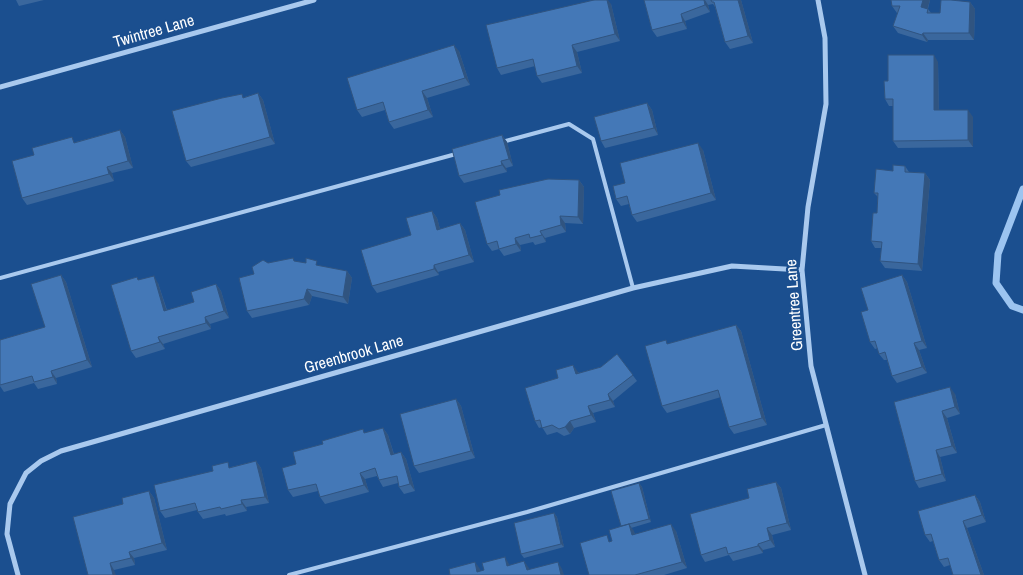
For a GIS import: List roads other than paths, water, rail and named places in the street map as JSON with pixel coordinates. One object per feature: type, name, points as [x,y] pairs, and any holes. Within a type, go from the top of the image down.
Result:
[{"type":"street","name":"Twintree Lane","points":[[0,88],[314,0]]},
{"type":"street","name":"Greentree Lane","points":[[818,0],[825,38],[826,104],[808,207],[802,270],[811,366],[865,575]]},
{"type":"street","name":"Greenbrook Lane","points":[[18,575],[7,534],[10,504],[26,473],[41,461],[61,451],[633,288],[732,266],[802,270]]},
{"type":"lane","points":[[501,142],[569,124],[593,139],[633,288]]},
{"type":"lane","points":[[0,278],[463,152]]},
{"type":"lane","points":[[289,575],[527,512],[826,425]]},
{"type":"waterway","points":[[1023,189],[998,254],[996,283],[1012,306],[1023,310]]}]
